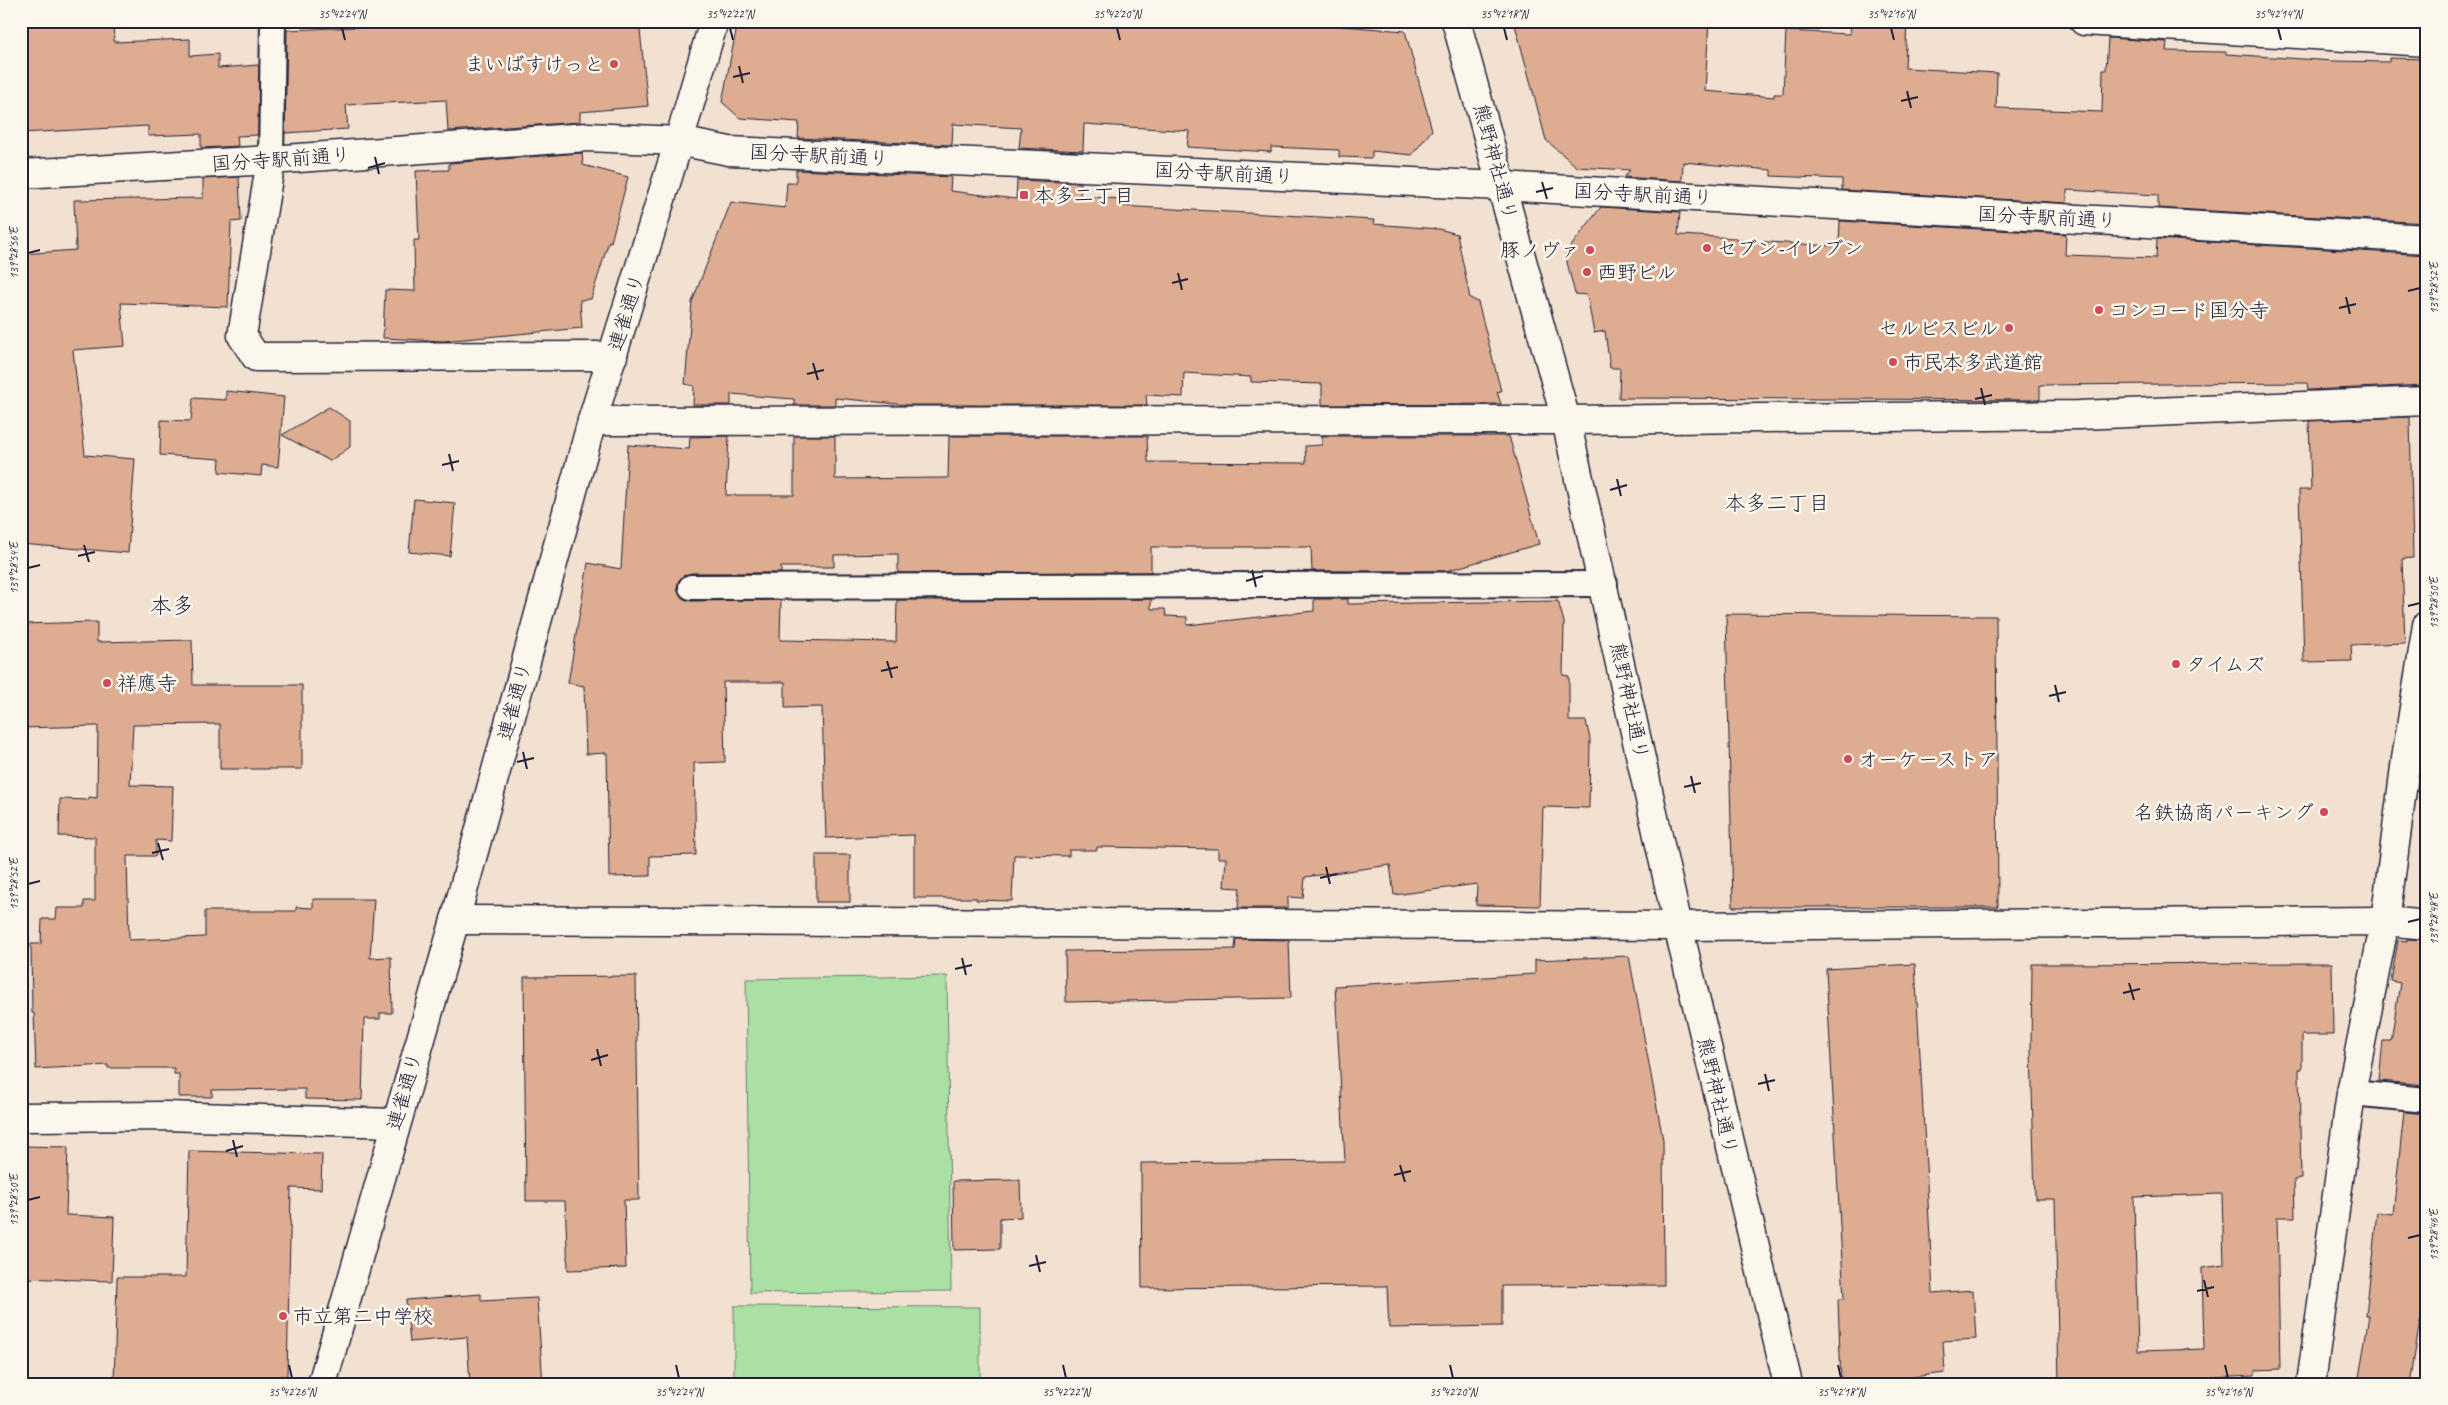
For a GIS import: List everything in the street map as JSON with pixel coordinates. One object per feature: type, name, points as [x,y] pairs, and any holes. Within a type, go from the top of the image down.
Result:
[{"type":"street","name":"連雀通り","points":[[322,1384],[395,1123],[455,920],[592,421],[679,141],[714,21]]},
{"type":"street","name":"熊野神社通り","points":[[1456,21],[1566,420],[1604,584],[1678,926],[1788,1384]]},
{"type":"street","points":[[2084,21],[2377,30],[2427,42]]},
{"type":"street","name":"国分寺駅前通り","points":[[21,174],[271,160],[587,137],[679,141],[729,151],[1502,186],[2427,239]]},
{"type":"street","points":[[271,160],[242,336],[256,357],[613,356]]},
{"type":"street","points":[[592,421],[1566,420],[2079,415],[2427,402]]},
{"type":"street","points":[[2311,1384],[2351,1094],[2417,760],[2427,626]]},
{"type":"street","points":[[455,920],[1678,926],[2386,921],[2427,925]]},
{"type":"street","points":[[21,1117],[165,1116],[395,1123]]},
{"type":"lane","points":[[271,160],[273,21]]},
{"type":"lane","points":[[691,587],[1604,584]]},
{"type":"lane","points":[[2351,1094],[2427,1100]]},
{"type":"green space","points":[[947,976],[951,1291],[750,1293],[746,979]]},
{"type":"green space","points":[[734,1306],[980,1307],[980,1384],[734,1384]]},
{"type":"building","points":[[21,21],[113,21],[114,42],[190,39],[190,56],[218,54],[218,68],[259,65],[258,135],[237,136],[238,146],[201,148],[201,134],[148,136],[148,126],[21,133]]},
{"type":"building","points":[[503,21],[639,21],[648,106],[580,112],[580,122],[448,131],[446,100],[346,105],[348,129],[285,133],[287,30]]},
{"type":"building","points":[[738,21],[1163,21],[1196,24],[1196,21],[1342,21],[1342,26],[1405,31],[1432,130],[1412,155],[1372,151],[1372,158],[1339,157],[1339,150],[1271,147],[1271,152],[1187,147],[1189,131],[1084,124],[1083,151],[1019,148],[1021,128],[953,124],[952,145],[798,138],[799,122],[740,118],[722,102]]},
{"type":"building","points":[[1514,21],[1709,21],[1705,91],[1774,97],[1774,94],[1783,94],[1786,31],[1850,34],[1851,21],[1907,21],[1905,68],[1997,73],[1996,108],[2102,112],[2103,70],[2106,70],[2108,38],[2167,42],[2166,51],[2226,52],[2226,54],[2333,61],[2389,62],[2389,58],[2427,59],[2427,223],[2158,208],[2158,195],[2067,190],[2067,203],[1842,190],[1842,179],[1771,176],[1771,170],[1683,162],[1682,181],[1624,177],[1630,170],[1577,167],[1546,140]]},
{"type":"building","points":[[582,153],[583,165],[628,177],[611,242],[609,241],[591,299],[580,300],[582,328],[443,341],[383,338],[385,290],[415,291],[414,240],[419,240],[416,171],[449,170],[449,163]]},
{"type":"building","points":[[796,170],[951,177],[950,191],[1016,199],[1017,180],[1081,183],[1080,196],[1120,199],[1120,206],[1374,220],[1373,224],[1439,229],[1457,234],[1470,298],[1478,302],[1501,391],[1497,392],[1501,404],[1322,405],[1322,384],[1251,382],[1251,377],[1184,373],[1183,397],[1146,395],[1147,405],[908,405],[835,398],[835,405],[794,405],[794,399],[731,394],[731,405],[693,405],[694,386],[685,384],[692,302],[731,202],[785,208],[787,183],[796,183]]},
{"type":"building","points":[[239,177],[241,221],[231,222],[228,307],[121,303],[125,346],[73,350],[85,455],[135,459],[128,553],[21,544],[21,254],[76,250],[74,200],[203,198],[203,179]]},
{"type":"building","points":[[1601,207],[1680,212],[1678,235],[1833,246],[1833,243],[1839,243],[1840,221],[2066,234],[2065,255],[2156,258],[2157,239],[2427,255],[2427,385],[2308,390],[2307,383],[2040,385],[2040,400],[1619,398],[1620,368],[1610,368],[1605,331],[1594,333],[1587,295],[1575,294],[1565,254]]},
{"type":"building","points":[[226,391],[284,397],[278,467],[262,465],[261,476],[219,472],[220,459],[160,455],[161,420],[191,421],[193,398],[226,400]]},
{"type":"building","points":[[329,407],[350,421],[350,447],[330,461],[282,435]]},
{"type":"building","points":[[2410,417],[2413,558],[2402,559],[2405,643],[2351,645],[2352,661],[2304,662],[2299,490],[2311,490],[2309,421]]},
{"type":"building","points":[[729,436],[726,495],[794,495],[794,436],[835,436],[835,479],[948,478],[949,436],[1147,436],[1148,462],[1306,463],[1305,446],[1322,445],[1322,436],[1509,436],[1539,544],[1446,571],[1312,571],[1311,547],[1151,547],[1151,572],[898,573],[898,554],[834,555],[834,567],[781,567],[781,573],[691,573],[679,580],[677,588],[684,599],[691,601],[781,600],[780,640],[896,642],[897,600],[1151,599],[1151,609],[1165,609],[1166,616],[1187,617],[1187,625],[1314,611],[1314,599],[1348,599],[1348,604],[1558,601],[1564,622],[1563,675],[1569,676],[1569,721],[1586,721],[1590,739],[1589,808],[1543,807],[1540,906],[1476,905],[1477,884],[1394,895],[1390,865],[1305,877],[1303,898],[1288,897],[1288,908],[1238,908],[1240,888],[1224,887],[1226,858],[1218,858],[1218,849],[1097,847],[1097,850],[1069,850],[1069,856],[1014,855],[1012,901],[976,900],[977,898],[914,898],[914,835],[826,838],[822,707],[785,708],[785,682],[723,682],[725,762],[694,763],[696,855],[650,856],[650,876],[609,877],[607,753],[586,754],[584,686],[568,683],[588,563],[621,569],[628,445],[689,449],[690,437]]},
{"type":"building","points":[[414,499],[455,503],[450,556],[409,552]]},
{"type":"building","points":[[1726,614],[1996,616],[1998,907],[1733,907]]},
{"type":"building","points":[[97,622],[97,642],[192,640],[193,685],[302,685],[302,769],[220,769],[220,724],[133,725],[130,785],[173,786],[171,841],[156,840],[156,856],[127,856],[129,940],[205,937],[205,911],[296,911],[296,907],[313,908],[313,899],[374,899],[370,958],[391,957],[392,1013],[380,1013],[380,1019],[364,1019],[362,1100],[305,1099],[305,1089],[212,1090],[212,1097],[179,1097],[179,1074],[174,1074],[174,1068],[108,1068],[108,1065],[36,1069],[34,1013],[32,1013],[31,944],[41,944],[42,919],[56,919],[57,908],[84,908],[84,901],[95,901],[95,837],[59,836],[60,799],[89,800],[89,797],[97,798],[98,726],[21,728],[21,624]]},
{"type":"building","points":[[816,855],[850,855],[850,902],[816,902]]},
{"type":"building","points":[[1236,939],[1289,940],[1291,998],[1066,1002],[1065,951],[1235,949]]},
{"type":"building","points":[[2407,939],[2427,940],[2427,1085],[2379,1081],[2383,1041],[2391,1041],[2400,983],[2391,981],[2398,940],[2407,941]]},
{"type":"building","points":[[1629,956],[1663,1140],[1664,1285],[1502,1286],[1502,1326],[1389,1328],[1387,1286],[1142,1288],[1141,1163],[1345,1161],[1335,986],[1535,974],[1535,960]]},
{"type":"building","points":[[2332,963],[2333,1035],[2302,1035],[2302,1069],[2299,1069],[2301,1179],[2294,1180],[2295,1217],[2277,1217],[2280,1369],[2255,1370],[2255,1375],[2212,1377],[2212,1384],[2059,1384],[2055,1199],[2035,1199],[2031,1051],[2032,964]],"holes":[[[2222,1194],[2224,1265],[2202,1268],[2204,1349],[2138,1351],[2134,1197]]]},
{"type":"building","points":[[1915,964],[1933,1293],[1973,1290],[1976,1339],[1943,1341],[1945,1373],[1904,1378],[1904,1382],[1841,1384],[1838,1299],[1844,1299],[1826,969]]},
{"type":"building","points":[[636,976],[639,1200],[624,1200],[626,1268],[568,1270],[565,1201],[526,1201],[524,977]]},
{"type":"building","points":[[2404,1112],[2427,1114],[2427,1322],[2420,1321],[2410,1384],[2358,1384],[2369,1315],[2366,1315],[2377,1212],[2393,1214]]},
{"type":"building","points":[[23,1146],[68,1147],[66,1215],[114,1217],[112,1281],[23,1278],[25,1203],[22,1203]]},
{"type":"building","points":[[189,1151],[322,1154],[321,1189],[291,1188],[287,1376],[279,1376],[279,1384],[114,1384],[117,1277],[186,1277]]},
{"type":"building","points":[[1020,1180],[1021,1217],[1000,1218],[1000,1249],[954,1250],[953,1181]]},
{"type":"building","points":[[481,1294],[481,1301],[537,1298],[543,1384],[470,1384],[467,1337],[410,1342],[406,1300]]},
{"type":"place","name":"まいばすけっと","points":[[614,64]]},
{"type":"place","name":"本多二丁目","points":[[1024,195]]},
{"type":"place","name":"セブン-イレブン","points":[[1707,248]]},
{"type":"place","name":"豚ノヴァ","points":[[1590,250]]},
{"type":"place","name":"西野ビル","points":[[1587,272]]},
{"type":"place","name":"コンコード国分寺","points":[[2099,310]]},
{"type":"place","name":"セルビスビル","points":[[2009,328]]},
{"type":"place","name":"市民本多武道館","points":[[1893,362]]},
{"type":"place","name":"タイムズ","points":[[2176,664]]},
{"type":"place","name":"祥應寺","points":[[107,683]]},
{"type":"place","name":"オーケーストア","points":[[1848,759]]},
{"type":"place","name":"名鉄協商パーキング","points":[[2324,812]]},
{"type":"place","name":"市立第二中学校","points":[[283,1316]]},
{"type":"district","name":"本多二丁目","points":[[1777,503]]},
{"type":"district","name":"本多","points":[[172,605]]}]
